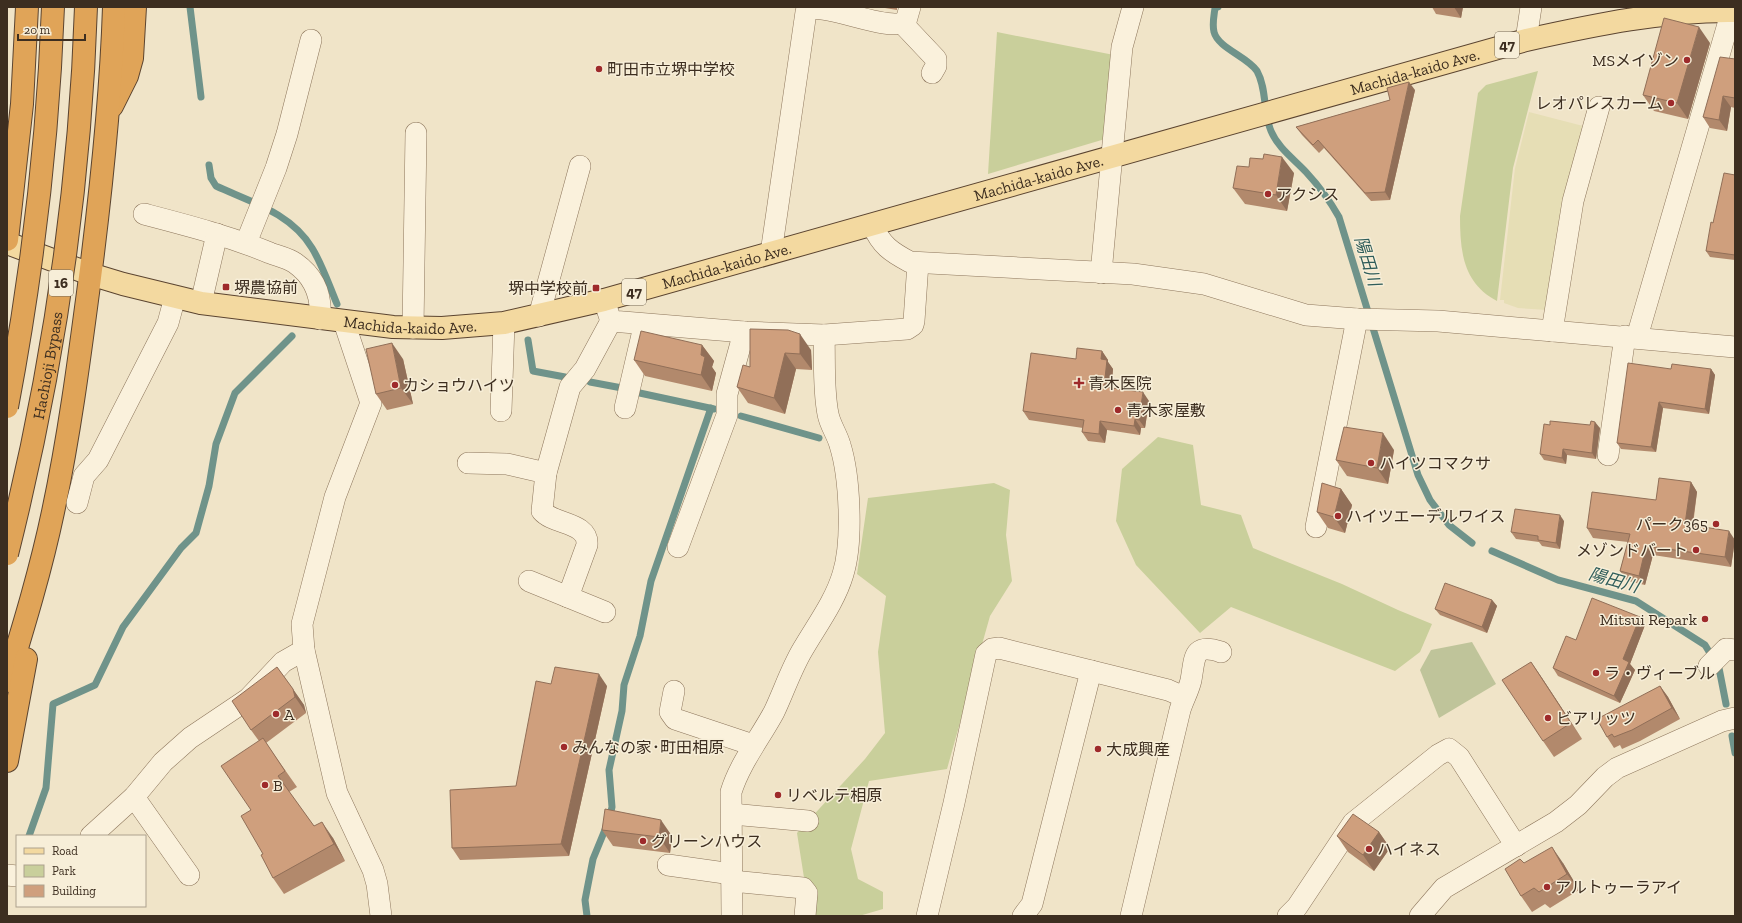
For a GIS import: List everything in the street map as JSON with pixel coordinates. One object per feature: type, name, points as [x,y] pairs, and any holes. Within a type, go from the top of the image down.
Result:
[{"type":"highway","points":[[7,240],[22,104],[27,7]]},
{"type":"highway","name":"Hachioji Bypass","points":[[7,407],[22,329],[39,199],[53,7]]},
{"type":"highway","name":"Hachioji Bypass","points":[[7,554],[38,425],[54,335],[72,205],[86,7]]},
{"type":"highway","name":"16","points":[[7,681],[36,582],[53,512],[69,429],[90,274],[108,116],[114,7]]},
{"type":"highway","name":"16","points":[[108,116],[127,76],[132,58],[136,7]]},
{"type":"highway","points":[[7,88],[14,187]]},
{"type":"highway","points":[[7,761],[26,664],[36,582]]},
{"type":"main road","name":"Machida-kaido Ave.","points":[[7,243],[90,274],[175,297],[201,302],[344,322],[413,328],[442,328],[504,322],[539,316],[604,300],[872,226],[1112,156],[1526,40],[1594,26],[1663,15],[1733,9]]},
{"type":"street","points":[[1101,273],[1122,47],[1133,7]]},
{"type":"street","points":[[1526,40],[1531,7]]},
{"type":"street","points":[[772,253],[807,9],[818,8],[870,20],[906,15],[936,59],[936,66],[932,73]]},
{"type":"street","points":[[1608,456],[1631,337],[1733,9]]},
{"type":"street","points":[[246,243],[287,134],[311,40]]},
{"type":"street","points":[[1552,330],[1573,201],[1599,107]]},
{"type":"street","points":[[413,328],[416,133]]},
{"type":"street","points":[[539,316],[580,166]]},
{"type":"street","points":[[144,214],[246,243],[295,263],[312,281],[320,295],[320,319]]},
{"type":"street","points":[[872,226],[879,240],[894,253],[910,262],[1133,274],[1204,284],[1306,315],[1367,319],[1438,321],[1735,347]]},
{"type":"street","points":[[201,302],[217,234]]},
{"type":"street","points":[[611,321],[744,332],[824,335],[906,329],[910,327],[914,321],[918,263]]},
{"type":"street","points":[[77,503],[84,476],[98,460],[161,337],[168,323],[175,297]]},
{"type":"street","points":[[568,597],[587,545],[588,537],[578,528],[552,520],[542,510],[546,473],[570,387],[585,369],[611,321],[604,300]]},
{"type":"street","points":[[1316,527],[1367,319]]},
{"type":"street","points":[[344,322],[371,403],[335,497],[302,624],[304,650],[337,793],[373,870],[378,884],[381,916]]},
{"type":"street","points":[[501,411],[504,322]]},
{"type":"street","points":[[625,408],[645,325]]},
{"type":"street","points":[[678,547],[727,415],[727,394],[744,332]]},
{"type":"street","points":[[732,916],[731,792],[733,784],[753,745],[773,712],[800,655],[824,615],[843,575],[845,566],[849,536],[846,475],[840,446],[830,421],[827,408],[824,335]]},
{"type":"street","points":[[468,463],[508,464],[546,473]]},
{"type":"street","points":[[528,581],[605,612]]},
{"type":"street","points":[[927,916],[954,803],[986,654],[992,649],[999,648],[1168,690],[1184,697]]},
{"type":"street","points":[[1131,916],[1180,710],[1191,681],[1194,659],[1198,652],[1204,649],[1212,649],[1221,652]]},
{"type":"street","points":[[92,835],[134,797],[163,762],[185,742],[248,699],[283,662],[304,650]]},
{"type":"street","points":[[1023,916],[1032,904],[1091,670]]},
{"type":"street","points":[[674,691],[670,712],[675,719],[753,745]]},
{"type":"street","points":[[1420,916],[1444,888],[1516,846],[1571,811],[1605,777],[1617,768],[1722,721],[1735,718]]},
{"type":"street","points":[[1288,916],[1297,907],[1353,822],[1438,755],[1449,750],[1459,757],[1516,846]]},
{"type":"street","points":[[134,797],[189,875]]},
{"type":"street","points":[[732,814],[808,820]]},
{"type":"street","points":[[668,865],[803,888],[807,894],[805,916]]},
{"type":"shaded area","points":[[1529,112],[1587,127],[1547,310],[1518,308],[1504,303],[1504,300],[1500,300],[1515,168]]},
{"type":"green space","points":[[997,32],[1114,55],[1105,139],[988,174]]},
{"type":"green space","points":[[1538,71],[1513,168],[1497,301],[1486,294],[1470,276],[1461,242],[1460,216],[1478,93],[1486,85]]},
{"type":"green space","points":[[1158,437],[1193,445],[1201,505],[1241,515],[1253,548],[1342,584],[1432,624],[1420,652],[1395,671],[1231,607],[1200,633],[1136,565],[1116,521],[1122,469]]},
{"type":"green space","points":[[994,483],[1010,490],[1006,535],[1012,581],[990,616],[947,769],[869,781],[851,849],[858,879],[883,892],[883,909],[859,916],[810,916],[797,833],[865,759],[885,733],[878,652],[886,596],[857,574],[868,498]]},
{"type":"green space","points":[[1472,642],[1496,684],[1439,718],[1420,670],[1431,650]]},
{"type":"building","points":[[1664,18],[1699,27],[1677,103],[1643,95]]},
{"type":"building","points":[[1720,57],[1735,59],[1735,98],[1723,96],[1719,120],[1703,117]]},
{"type":"building","points":[[1409,82],[1385,192],[1365,193],[1318,140],[1313,145],[1296,127],[1390,100],[1387,88]]},
{"type":"building","points":[[1264,154],[1282,157],[1276,195],[1233,188],[1237,166],[1249,167],[1250,158],[1263,159]]},
{"type":"building","points":[[1724,173],[1735,175],[1735,255],[1706,251],[1711,222],[1713,223]]},
{"type":"building","points":[[750,329],[788,330],[800,334],[800,354],[785,353],[774,398],[737,387],[743,365],[750,367]]},
{"type":"building","points":[[641,331],[702,345],[701,355],[705,357],[701,375],[634,360]]},
{"type":"building","points":[[392,343],[401,388],[376,394],[366,349]]},
{"type":"building","points":[[1077,348],[1102,351],[1101,359],[1107,360],[1104,387],[1143,392],[1139,420],[1135,419],[1134,426],[1100,421],[1099,434],[1082,432],[1084,420],[1023,411],[1031,353],[1076,359]]},
{"type":"building","points":[[1628,363],[1671,369],[1672,364],[1711,369],[1705,409],[1659,402],[1651,447],[1617,443]]},
{"type":"building","points":[[1550,421],[1590,425],[1591,421],[1595,422],[1592,453],[1563,449],[1562,458],[1540,454],[1544,424],[1550,425]]},
{"type":"building","points":[[1344,427],[1383,433],[1377,468],[1336,460]]},
{"type":"building","points":[[1659,478],[1691,482],[1685,524],[1729,531],[1725,557],[1646,546],[1639,576],[1620,571],[1630,534],[1587,528],[1592,492],[1656,500]]},
{"type":"building","points":[[1322,483],[1341,489],[1334,517],[1317,512]]},
{"type":"building","points":[[1515,509],[1560,515],[1556,543],[1538,540],[1538,536],[1511,532]]},
{"type":"building","points":[[1445,583],[1492,600],[1482,627],[1435,609]]},
{"type":"building","points":[[1592,598],[1640,617],[1623,659],[1629,662],[1614,696],[1553,668],[1566,636],[1576,640]]},
{"type":"building","name":"ビアリッツ","points":[[1531,662],[1571,723],[1543,741],[1502,680]]},
{"type":"building","points":[[277,667],[293,689],[295,697],[251,730],[232,701]]},
{"type":"building","name":"みんなの家･町田相原","points":[[555,667],[599,674],[561,844],[452,848],[450,790],[516,786],[536,681],[551,684]]},
{"type":"building","points":[[1660,686],[1672,708],[1632,730],[1614,737],[1612,734],[1607,737],[1597,719]]},
{"type":"building","points":[[263,738],[285,771],[278,776],[314,826],[322,822],[334,844],[273,878],[261,855],[263,854],[241,816],[251,810],[221,766]]},
{"type":"building","points":[[605,809],[661,820],[659,837],[602,830]]},
{"type":"building","points":[[1353,814],[1379,832],[1363,855],[1337,836]]},
{"type":"building","points":[[1552,847],[1567,874],[1539,892],[1534,888],[1521,896],[1505,869],[1520,859],[1524,863]]},
{"type":"waterway","points":[[190,7],[201,97]]},
{"type":"waterway","name":"陽田川","points":[[1218,7],[1215,8],[1213,23],[1214,32],[1221,43],[1247,61],[1257,71],[1264,93],[1269,124],[1274,137],[1282,148],[1315,183],[1328,199],[1339,217],[1418,475],[1430,500],[1449,525],[1472,543]]},
{"type":"waterway","points":[[209,165],[211,178],[216,186],[256,203],[282,217],[303,236],[319,261],[337,304]]},
{"type":"waterway","points":[[29,835],[46,788],[53,704],[95,685],[123,627],[181,548],[196,533],[209,486],[216,444],[235,393],[292,336]]},
{"type":"waterway","points":[[528,340],[533,371],[565,377]]},
{"type":"waterway","points":[[590,382],[622,388]]},
{"type":"waterway","points":[[635,392],[714,409]]},
{"type":"waterway","points":[[587,916],[585,900],[593,859],[609,820],[612,807],[609,770],[622,711],[624,685],[640,636],[651,581],[711,408]]},
{"type":"waterway","points":[[741,416],[819,438]]},
{"type":"waterway","name":"陽田川","points":[[1492,551],[1558,580],[1636,601],[1705,645],[1719,668],[1726,704]]},
{"type":"waterway","name":"陽田川","points":[[1732,736],[1735,753]]},
{"type":"place","name":"MSメイゾン","points":[[1687,60]]},
{"type":"place","name":"町田市立堺中学校","points":[[599,69]]},
{"type":"place","name":"レオパレスカーム","points":[[1671,103]]},
{"type":"place","name":"アクシス","points":[[1268,194]]},
{"type":"place","name":"堺農協前","points":[[226,287]]},
{"type":"place","name":"堺中学校前","points":[[596,288]]},
{"type":"place","name":"青木医院","points":[[1079,383]]},
{"type":"place","name":"カショウハイツ","points":[[395,385]]},
{"type":"place","name":"青木家屋敷","points":[[1118,410]]},
{"type":"place","name":"ハイツコマクサ","points":[[1371,463]]},
{"type":"place","name":"ハイツエーデルワイス","points":[[1338,516]]},
{"type":"place","name":"パーク365","points":[[1716,524]]},
{"type":"place","name":"メゾンドバート","points":[[1696,550]]},
{"type":"place","name":"Mitsui Repark","points":[[1705,619]]},
{"type":"place","name":"ラ・ヴィーブル","points":[[1596,673]]},
{"type":"place","name":"A","points":[[276,714]]},
{"type":"place","name":"ビアリッツ","points":[[1548,718]]},
{"type":"place","name":"みんなの家･町田相原","points":[[564,747]]},
{"type":"place","name":"大成興産","points":[[1098,749]]},
{"type":"place","name":"B","points":[[265,785]]},
{"type":"place","name":"リベルテ相原","points":[[778,795]]},
{"type":"place","name":"グリーンハウス","points":[[643,841]]},
{"type":"place","name":"ハイネス","points":[[1369,849]]},
{"type":"place","name":"アルトゥーラアイ","points":[[1547,887]]}]
